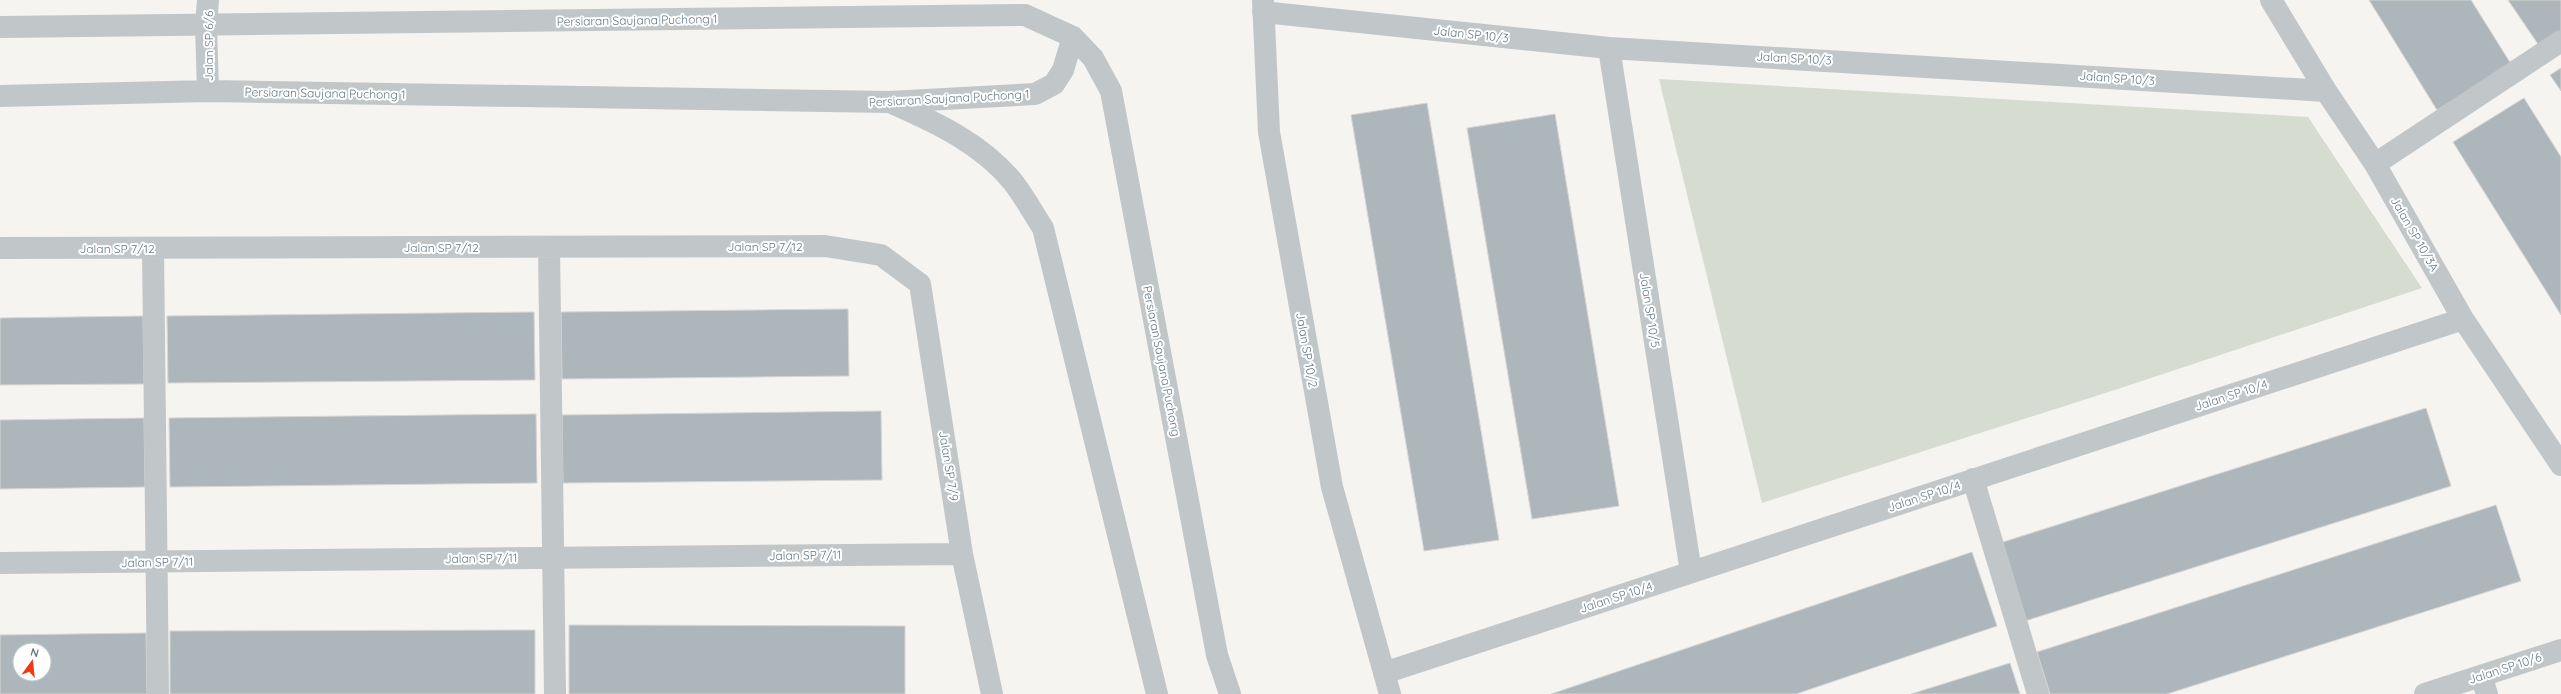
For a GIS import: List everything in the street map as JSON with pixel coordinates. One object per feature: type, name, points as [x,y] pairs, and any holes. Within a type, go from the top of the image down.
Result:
[{"type":"street","name":"Jalan SP 6/6","points":[[208,0],[206,25],[208,91]]},
{"type":"street","name":"Jalan SP 10/3A","points":[[2271,0],[2326,91],[2375,164],[2463,319],[2561,465]]},
{"type":"street","name":"Jalan SP 10/3","points":[[1263,6],[1608,48],[2326,91]]},
{"type":"street","name":"Jalan SP 10/2","points":[[1263,6],[1269,132],[1332,487],[1390,694]]},
{"type":"street","name":"Persiaran Saujana Puchong 1","points":[[0,27],[1024,15],[1073,37],[1063,70],[1054,84],[1035,94],[889,102],[208,91],[0,96]]},
{"type":"street","name":"Persiaran Saujana Puchong","points":[[1073,37],[1093,58],[1111,91],[1217,655],[1230,694]]},
{"type":"street","points":[[2375,164],[2561,41]]},
{"type":"street","name":"Jalan SP 10/5","points":[[1608,48],[1691,572]]},
{"type":"street","points":[[889,102],[943,126],[984,155],[1012,182],[1043,228],[1157,694]]},
{"type":"street","name":"Jalan SP 7/12","points":[[0,248],[825,246],[882,255]]},
{"type":"street","points":[[549,247],[555,694]]},
{"type":"street","points":[[153,248],[158,694]]},
{"type":"street","name":"Jalan SP 7/9","points":[[882,255],[920,284],[962,554],[992,694]]},
{"type":"street","name":"Jalan SP 10/4","points":[[1384,673],[2463,319]]},
{"type":"street","points":[[1973,479],[2038,694]]},
{"type":"street","name":"Jalan SP 7/11","points":[[0,563],[962,554]]},
{"type":"street","name":"Jalan SP 10/6","points":[[2425,694],[2484,685],[2561,650]]},
{"type":"shaded area","points":[[1659,79],[2308,117],[2422,288],[2127,386],[1762,503]]},
{"type":"building","points":[[2369,0],[2471,0],[2511,64],[2437,110]]},
{"type":"building","points":[[2508,0],[2561,0],[2561,33],[2540,47]]},
{"type":"building","points":[[2561,68],[2561,91],[2550,75]]},
{"type":"building","points":[[2524,98],[2561,157],[2561,315],[2453,142]]},
{"type":"building","points":[[1427,103],[1499,540],[1424,551],[1351,115]]},
{"type":"building","points":[[1555,114],[1619,506],[1532,519],[1467,128]]},
{"type":"building","points":[[848,309],[849,376],[562,379],[561,312]]},
{"type":"building","points":[[534,312],[535,380],[168,383],[167,316]]},
{"type":"building","points":[[143,316],[144,384],[0,385],[0,318]]},
{"type":"building","points":[[2426,408],[2451,486],[2025,621],[2000,543]]},
{"type":"building","points":[[881,411],[882,480],[563,483],[562,415]]},
{"type":"building","points":[[536,414],[537,483],[170,487],[169,418]]},
{"type":"building","points":[[144,418],[145,487],[0,489],[0,420]]},
{"type":"building","points":[[2496,505],[2521,581],[2167,694],[2050,694],[2037,652]]},
{"type":"building","points":[[1972,552],[1997,626],[1796,694],[1551,694]]},
{"type":"building","points":[[569,625],[905,626],[905,694],[569,694]]},
{"type":"building","points":[[535,630],[535,694],[170,694],[170,631]]},
{"type":"building","points":[[146,633],[147,694],[0,694],[0,635]]},
{"type":"building","points":[[2010,663],[2020,694],[1911,694]]}]
